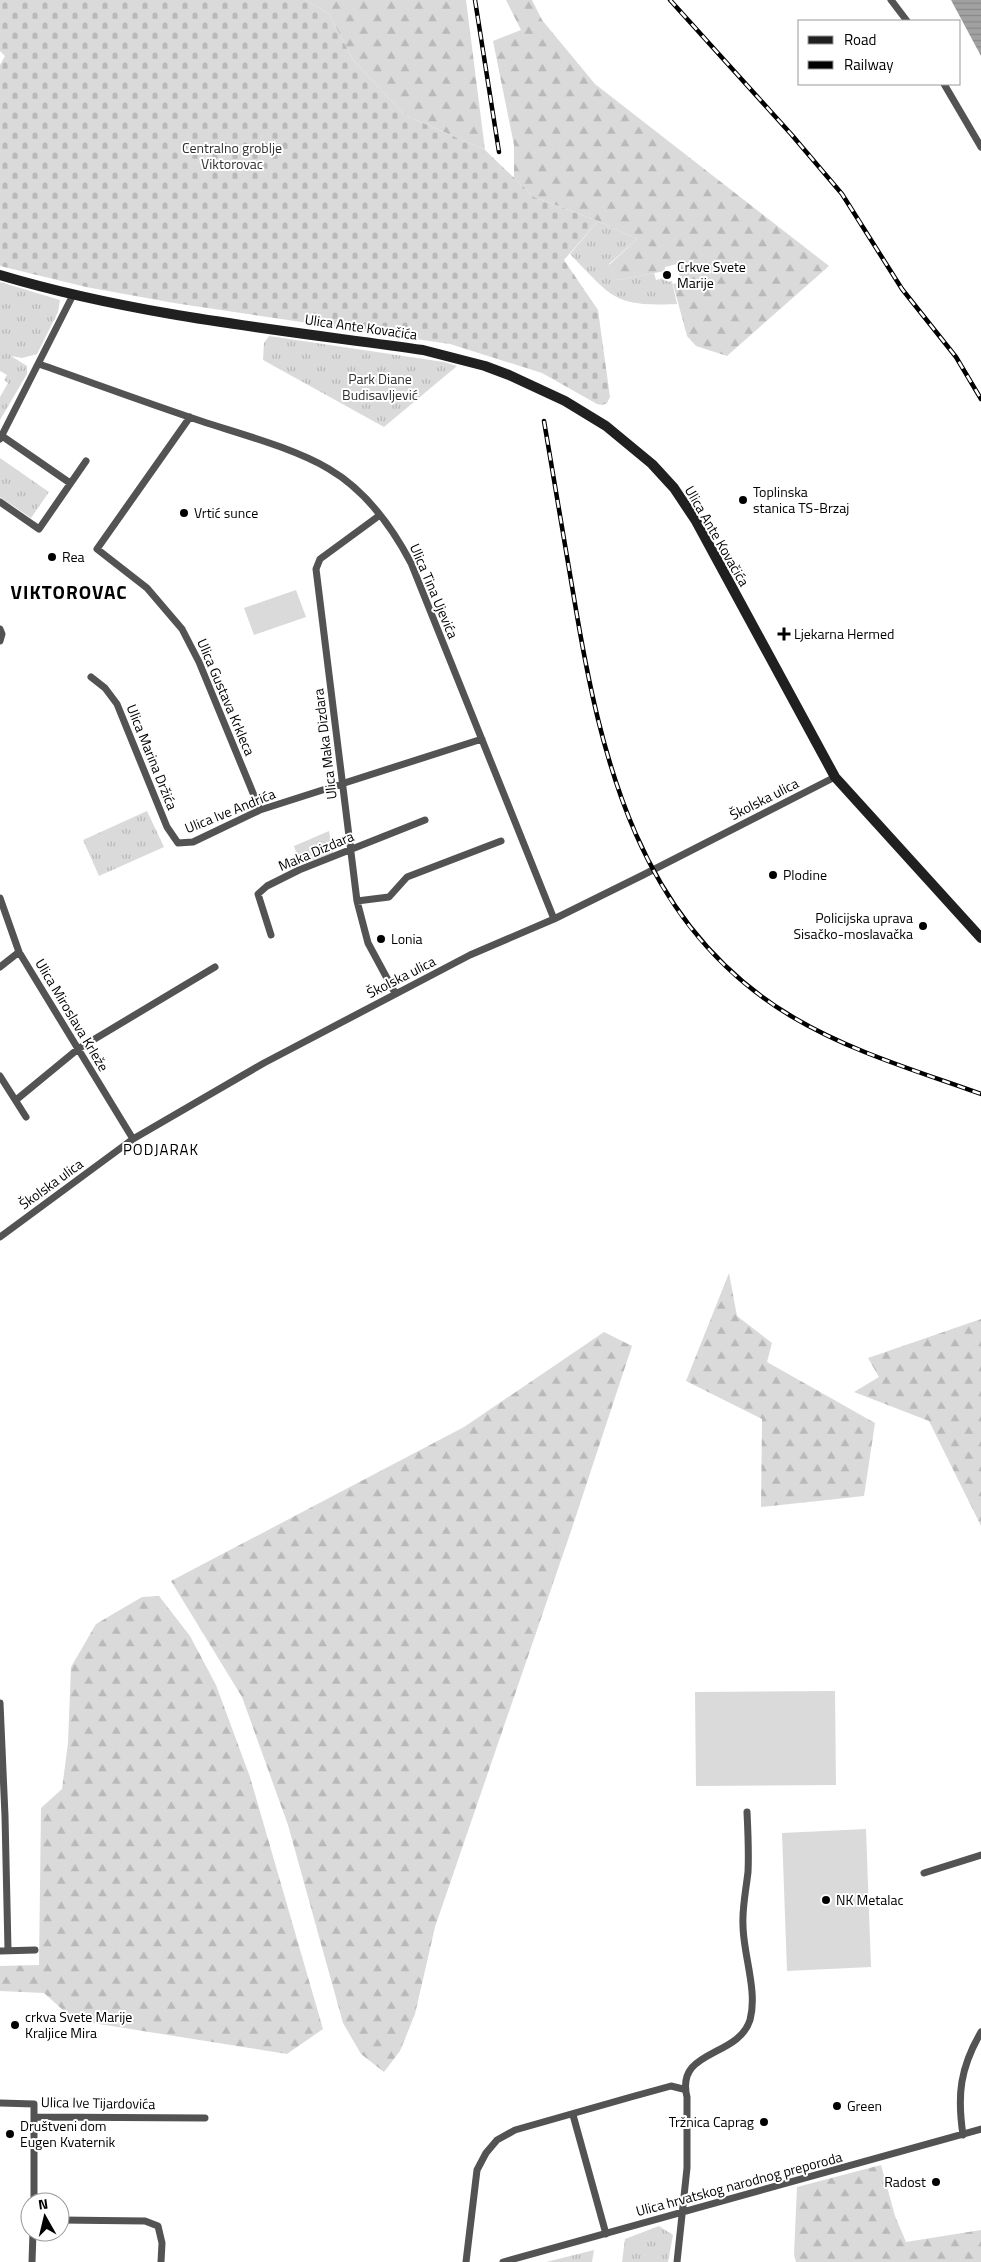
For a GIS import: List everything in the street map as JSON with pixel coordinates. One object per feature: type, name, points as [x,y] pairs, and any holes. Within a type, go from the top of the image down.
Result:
[{"type":"main road","name":"Ulica Ante Kovačića","points":[[0,276],[73,294],[180,314],[423,350],[458,358],[509,374],[565,402],[606,426],[630,443],[652,464],[686,505],[835,777],[981,938]]},
{"type":"street","points":[[891,0],[906,20]]},
{"type":"street","points":[[945,85],[981,147]]},
{"type":"street","points":[[70,483],[1,437],[73,294]]},
{"type":"street","name":"Ulica Tina Ujevića","points":[[39,364],[254,439],[330,469],[373,506],[398,538],[410,563],[554,918]]},
{"type":"street","name":"Ulica Gustava Krkleca","points":[[190,417],[97,549],[147,588],[166,608],[182,630],[199,662],[260,810]]},
{"type":"street","points":[[0,502],[38,529],[86,461]]},
{"type":"street","name":"Ulica Maka Dizdara","points":[[380,515],[325,555],[317,564],[357,901],[368,942],[396,993]]},
{"type":"street","points":[[0,629],[2,634],[0,640]]},
{"type":"street","name":"Ulica Marina Držića","points":[[91,677],[105,688],[117,704],[168,828]]},
{"type":"street","name":"Ulica Ive Andrića","points":[[168,828],[178,843],[194,842],[260,810],[482,739]]},
{"type":"street","name":"Školska ulica","points":[[0,1237],[133,1139],[264,1063],[396,993],[470,956],[554,918],[835,777]]},
{"type":"street","name":"Maka Dizdara","points":[[271,935],[258,894],[267,886],[299,870],[425,820]]},
{"type":"street","points":[[357,901],[389,897],[407,877],[501,841]]},
{"type":"street","name":"Ulica Miroslava Krleže","points":[[0,898],[19,952],[133,1139]]},
{"type":"street","points":[[0,967],[19,952]]},
{"type":"street","points":[[16,1100],[78,1049],[215,967]]},
{"type":"street","points":[[0,1076],[26,1117]]},
{"type":"street","points":[[0,1703],[5,1816],[4,1950],[35,1950]]},
{"type":"street","points":[[677,2262],[687,2168],[687,2097],[683,2089],[688,2071],[691,2067],[740,2036],[750,2020],[750,1979],[742,1923],[748,1871],[747,1812]]},
{"type":"street","points":[[924,1873],[981,1855]]},
{"type":"street","points":[[963,2135],[959,2106],[960,2084],[968,2059],[981,2032]]},
{"type":"street","points":[[466,2262],[476,2176],[486,2153],[498,2140],[510,2132],[671,2086],[683,2089]]},
{"type":"street","name":"Ulica Ive Tijardovića","points":[[0,2103],[34,2104],[34,2117],[205,2118]]},
{"type":"street","points":[[573,2115],[606,2234]]},
{"type":"street","points":[[34,2117],[34,2192]]},
{"type":"street","name":"Ulica hrvatskog narodnog preporoda","points":[[503,2262],[981,2129]]},
{"type":"street","points":[[70,2220],[145,2221],[158,2226],[162,2243],[161,2262]]},
{"type":"street","points":[[32,2262],[33,2242]]},
{"type":"green space","name":"Centralno groblje Viktorovac","points":[[0,0],[306,0],[329,14],[353,60],[405,115],[485,150],[534,197],[598,221],[564,260],[598,310],[610,397],[607,403],[597,404],[542,373],[450,344],[174,303],[86,287],[0,266],[0,65],[5,56],[0,51]]},
{"type":"green space","points":[[306,0],[466,0],[485,150],[405,115],[353,60],[329,14]]},
{"type":"green space","points":[[506,0],[532,0],[542,20],[595,84],[829,266],[727,356],[696,346],[687,336],[673,284],[681,282],[677,264],[665,267],[665,271],[617,280],[609,265],[637,239],[598,221],[534,197],[514,178],[514,145],[493,41],[521,30]]},
{"type":"green space","points":[[598,221],[637,239],[609,264],[617,280],[654,273],[656,280],[667,277],[668,282],[672,281],[677,304],[639,304],[615,296],[605,290],[570,254]]},
{"type":"green space","points":[[0,282],[60,300],[58,312],[37,354],[22,358],[11,356],[27,366],[27,374],[0,420],[0,397],[8,383],[4,380],[7,375],[0,371]]},
{"type":"green space","name":"Park Diane Budisavljević","points":[[269,336],[444,362],[457,366],[384,427],[263,360],[264,343]]},
{"type":"green space","points":[[0,458],[49,492],[31,518],[0,497]]},
{"type":"green space","points":[[296,590],[306,617],[254,635],[244,608]]},
{"type":"green space","points":[[147,811],[164,847],[99,876],[83,840]]},
{"type":"green space","points":[[329,831],[333,853],[300,865],[294,846]]},
{"type":"green space","points":[[729,1273],[737,1316],[772,1343],[767,1362],[875,1423],[864,1496],[761,1507],[762,1419],[686,1381]]},
{"type":"green space","points":[[981,1319],[981,1526],[929,1421],[854,1392],[879,1377],[868,1358]]},
{"type":"green space","points":[[604,1332],[632,1346],[572,1528],[435,1927],[415,2014],[400,2051],[384,2072],[361,2054],[343,2023],[288,1825],[242,1697],[171,1581],[464,1427]]},
{"type":"green space","points":[[159,1596],[190,1636],[216,1685],[250,1777],[323,2029],[287,2054],[74,2020],[44,1993],[0,1991],[0,1966],[39,1965],[41,1808],[62,1789],[68,1743],[71,1667],[96,1624],[142,1597]]},
{"type":"green space","points":[[835,1691],[836,1785],[696,1786],[695,1692]]},
{"type":"green space","name":"NK Metalac","points":[[866,1829],[871,1967],[787,1971],[782,1833]]},
{"type":"green space","points":[[881,2165],[895,2216],[906,2242],[981,2230],[981,2262],[796,2262],[794,2255],[797,2187]]},
{"type":"green space","points":[[659,2226],[673,2235],[668,2262],[622,2262],[625,2239]]},
{"type":"green space","points":[[594,2250],[592,2262],[546,2262]]},
{"type":"shaded area","points":[[951,0],[981,0],[981,56]]},
{"type":"railway","points":[[475,0],[499,152]]},
{"type":"railway","points":[[670,0],[791,134],[842,194],[902,289],[956,357],[981,399]]},
{"type":"railway","points":[[544,421],[585,659],[598,719],[614,777],[636,834],[663,886],[697,935],[739,979],[791,1016],[836,1040],[860,1050],[981,1094]]},
{"type":"place","name":"Crkve Svete Marije","points":[[667,275]]},
{"type":"place","name":"Toplinska stanica TS-Brzaj","points":[[743,500]]},
{"type":"place","name":"Vrtić sunce","points":[[184,513]]},
{"type":"place","name":"Rea","points":[[52,557]]},
{"type":"place","name":"Ljekarna Hermed","points":[[784,634]]},
{"type":"place","name":"Plodine","points":[[773,875]]},
{"type":"place","name":"Policijska uprava Sisačko-moslavačka","points":[[923,926]]},
{"type":"place","name":"Lonia","points":[[381,939]]},
{"type":"place","name":"NK Metalac","points":[[826,1900]]},
{"type":"place","name":"crkva Svete Marije Kraljice Mira","points":[[15,2025]]},
{"type":"place","name":"Green","points":[[837,2106]]},
{"type":"place","name":"Tržnica Caprag","points":[[764,2122]]},
{"type":"place","name":"Društveni dom Eugen Kvaternik","points":[[10,2134]]},
{"type":"place","name":"Radost","points":[[936,2182]]},
{"type":"district","name":"VIKTOROVAC","points":[[69,592]]},
{"type":"district","name":"PODJARAK","points":[[161,1150]]}]
